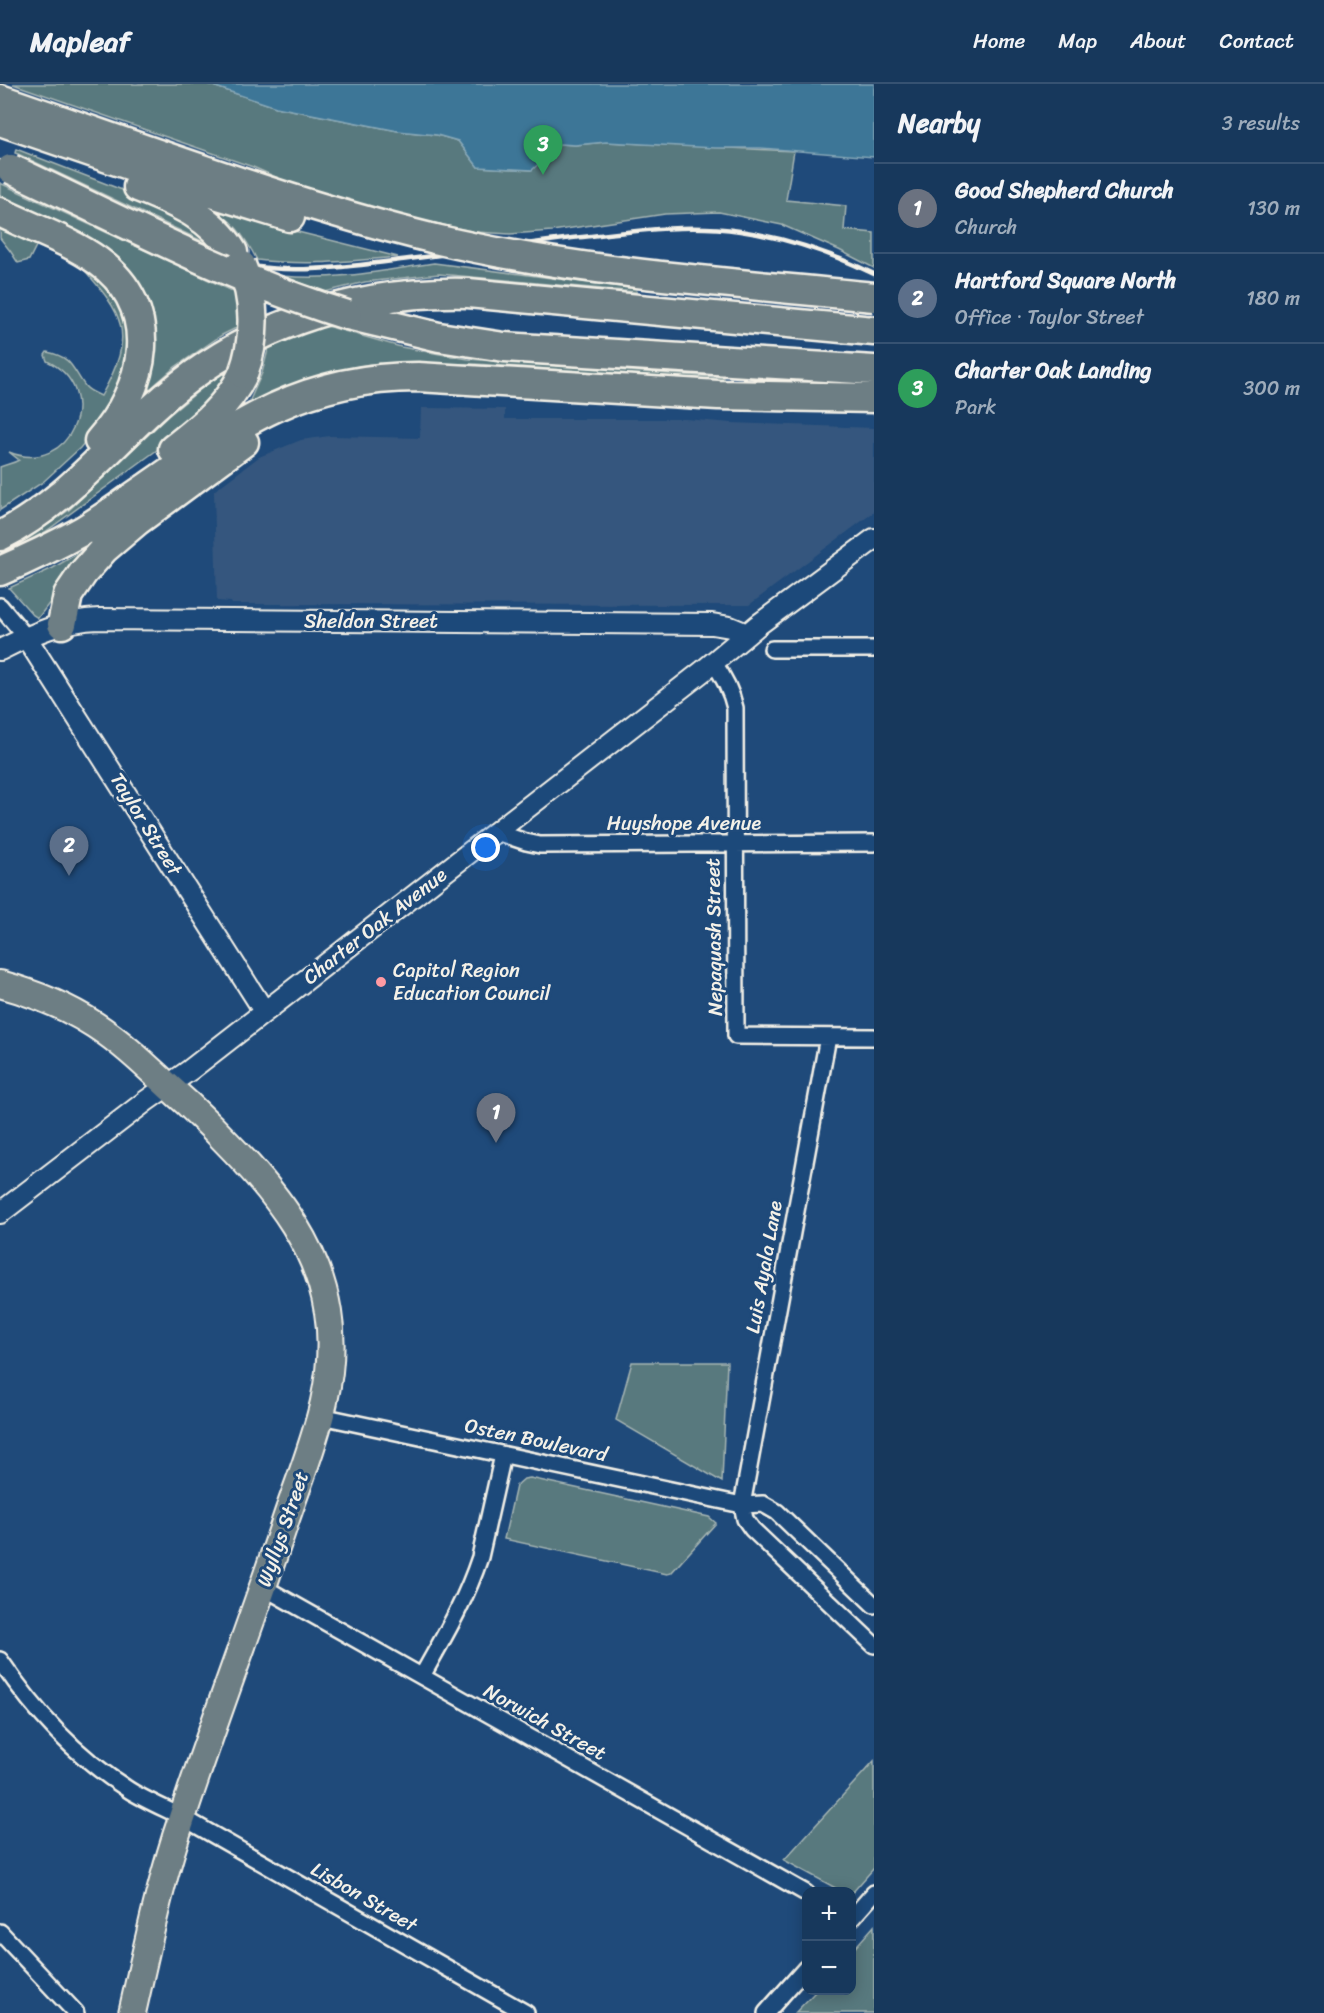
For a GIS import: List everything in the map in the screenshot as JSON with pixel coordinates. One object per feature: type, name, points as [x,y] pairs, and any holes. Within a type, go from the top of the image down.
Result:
[{"type":"highway","points":[[0,99],[296,209],[395,243],[416,244],[435,239],[495,253],[573,266],[874,297]]},
{"type":"highway","points":[[0,121],[196,188],[296,209]]},
{"type":"highway","points":[[0,127],[20,142],[145,190],[191,211],[216,230],[233,252],[246,280],[252,309],[251,343],[243,374],[230,397],[213,415],[111,499],[77,533]]},
{"type":"highway","points":[[5,166],[265,287],[329,310],[396,328],[461,341],[513,348],[874,370]]},
{"type":"highway","points":[[0,212],[80,250],[104,266],[128,293],[140,326],[141,359],[136,380],[127,401],[59,496]]},
{"type":"highway","points":[[0,536],[25,522],[59,496],[160,401],[208,363],[263,333],[315,313],[377,298],[445,293],[491,295],[874,332]]},
{"type":"highway","points":[[62,624],[68,595],[83,573],[104,549],[132,525],[270,425],[308,406],[341,394],[379,387],[394,378]]},
{"type":"highway","points":[[0,571],[77,533],[226,433],[279,405],[337,385],[394,378],[473,380],[728,396],[874,398]]},
{"type":"main road","name":"Wyllys Street","points":[[0,984],[45,999],[70,1011],[118,1042],[201,1116],[260,1177],[285,1209],[306,1244],[324,1290],[331,1335],[330,1375],[321,1416],[182,1817],[163,1879],[132,2013]]},
{"type":"street","name":"Charter Oak Avenue","points":[[0,1213],[190,1070],[747,634],[874,539]]},
{"type":"street","points":[[0,606],[26,637]]},
{"type":"street","name":"Sheldon Street","points":[[0,650],[26,637],[62,624],[99,619],[712,624],[730,627],[747,634]]},
{"type":"street","name":"Taylor Street","points":[[26,637],[264,1011]]},
{"type":"street","points":[[772,649],[874,649]]},
{"type":"street","name":"Nepaquash Street","points":[[713,662],[725,679],[735,708],[736,1036],[828,1037]]},
{"type":"street","name":"Huyshope Avenue","points":[[496,832],[540,844],[874,843]]},
{"type":"street","points":[[828,1037],[874,1036]]},
{"type":"street","name":"Luis Ayala Lane","points":[[742,1505],[828,1037]]},
{"type":"street","name":"Osten Boulevard","points":[[321,1416],[742,1505],[763,1504],[777,1512],[874,1605]]},
{"type":"street","points":[[422,1676],[459,1609],[475,1573],[503,1455]]},
{"type":"street","points":[[742,1505],[745,1519],[752,1529],[874,1645]]},
{"type":"street","name":"Norwich Street","points":[[263,1587],[802,1890]]},
{"type":"street","name":"Lisbon Street","points":[[0,1660],[37,1711],[80,1753],[131,1791],[182,1817],[526,2013]]},
{"type":"street","points":[[856,1913],[874,1893]]},
{"type":"street","points":[[0,1932],[76,2013]]},
{"type":"street","points":[[766,2013],[802,1973]]},
{"type":"shaded area","points":[[207,84],[874,84],[874,157],[761,148],[606,142],[560,144],[532,170],[478,167],[458,141],[437,135],[398,131],[276,107]]},
{"type":"shaded area","points":[[421,408],[505,409],[505,419],[685,419],[731,423],[874,428],[874,512],[749,605],[232,604],[217,601],[214,491],[259,457],[301,440],[330,436],[420,438]]},
{"type":"green space","points":[[13,84],[207,84],[276,107],[398,131],[437,135],[458,141],[478,167],[531,170],[560,144],[606,142],[794,151],[786,200],[846,206],[844,230],[874,233],[874,268],[782,225],[719,212],[665,214],[552,231],[510,234],[476,232],[406,217],[301,188],[253,167]]},
{"type":"green space","points":[[16,149],[156,203],[183,216],[219,249],[15,153]]},
{"type":"green space","points":[[0,183],[239,294],[242,325],[222,335],[175,367],[144,394],[142,392],[147,311],[0,202]]},
{"type":"green space","points":[[209,203],[290,230],[398,257],[311,263],[257,260],[237,229],[224,216],[207,207]]},
{"type":"green space","points":[[0,227],[37,244],[29,260],[18,263],[0,238]]},
{"type":"green space","points":[[434,263],[637,289],[636,292],[439,274],[365,282],[325,292],[282,276],[339,276]]},
{"type":"green space","points":[[80,265],[92,270],[124,307],[129,371],[97,427],[80,448],[43,482],[0,510],[0,467],[19,460],[9,452],[31,456],[49,452],[64,442],[74,427],[78,409],[75,391],[65,374],[47,361],[45,355],[47,352],[67,360],[87,388],[101,396],[119,356],[122,340],[115,312],[107,298]]},
{"type":"green space","points":[[323,325],[401,347],[468,359],[724,378],[724,380],[475,364],[370,364],[298,382],[252,402],[250,400],[262,373],[269,346]]},
{"type":"green space","points":[[234,365],[187,428],[45,532],[4,554],[69,510],[168,416]]},
{"type":"green space","points":[[95,543],[38,618],[9,588],[53,568]]},
{"type":"green space","points":[[632,1362],[727,1362],[722,1482],[616,1420]]},
{"type":"green space","points":[[530,1478],[709,1517],[716,1523],[671,1573],[667,1574],[504,1539],[516,1486],[524,1479]]},
{"type":"green space","points":[[874,1761],[874,1868],[856,1888],[834,1887],[784,1860]]},
{"type":"green space","points":[[874,1926],[874,2013],[795,2013],[812,1995],[856,1995],[856,1946]]},
{"type":"railway","points":[[0,161],[202,254],[255,267],[330,268],[614,233],[698,228],[740,231],[792,242],[842,259],[874,274]]},
{"type":"place","name":"Charter Oak Landing","points":[[543,175]]},
{"type":"place","name":"Hartford Square North","points":[[69,876]]},
{"type":"place","name":"Capitol Region Education Council","points":[[381,982]]},
{"type":"place","name":"Good Shepherd Church","points":[[496,1143]]}]
